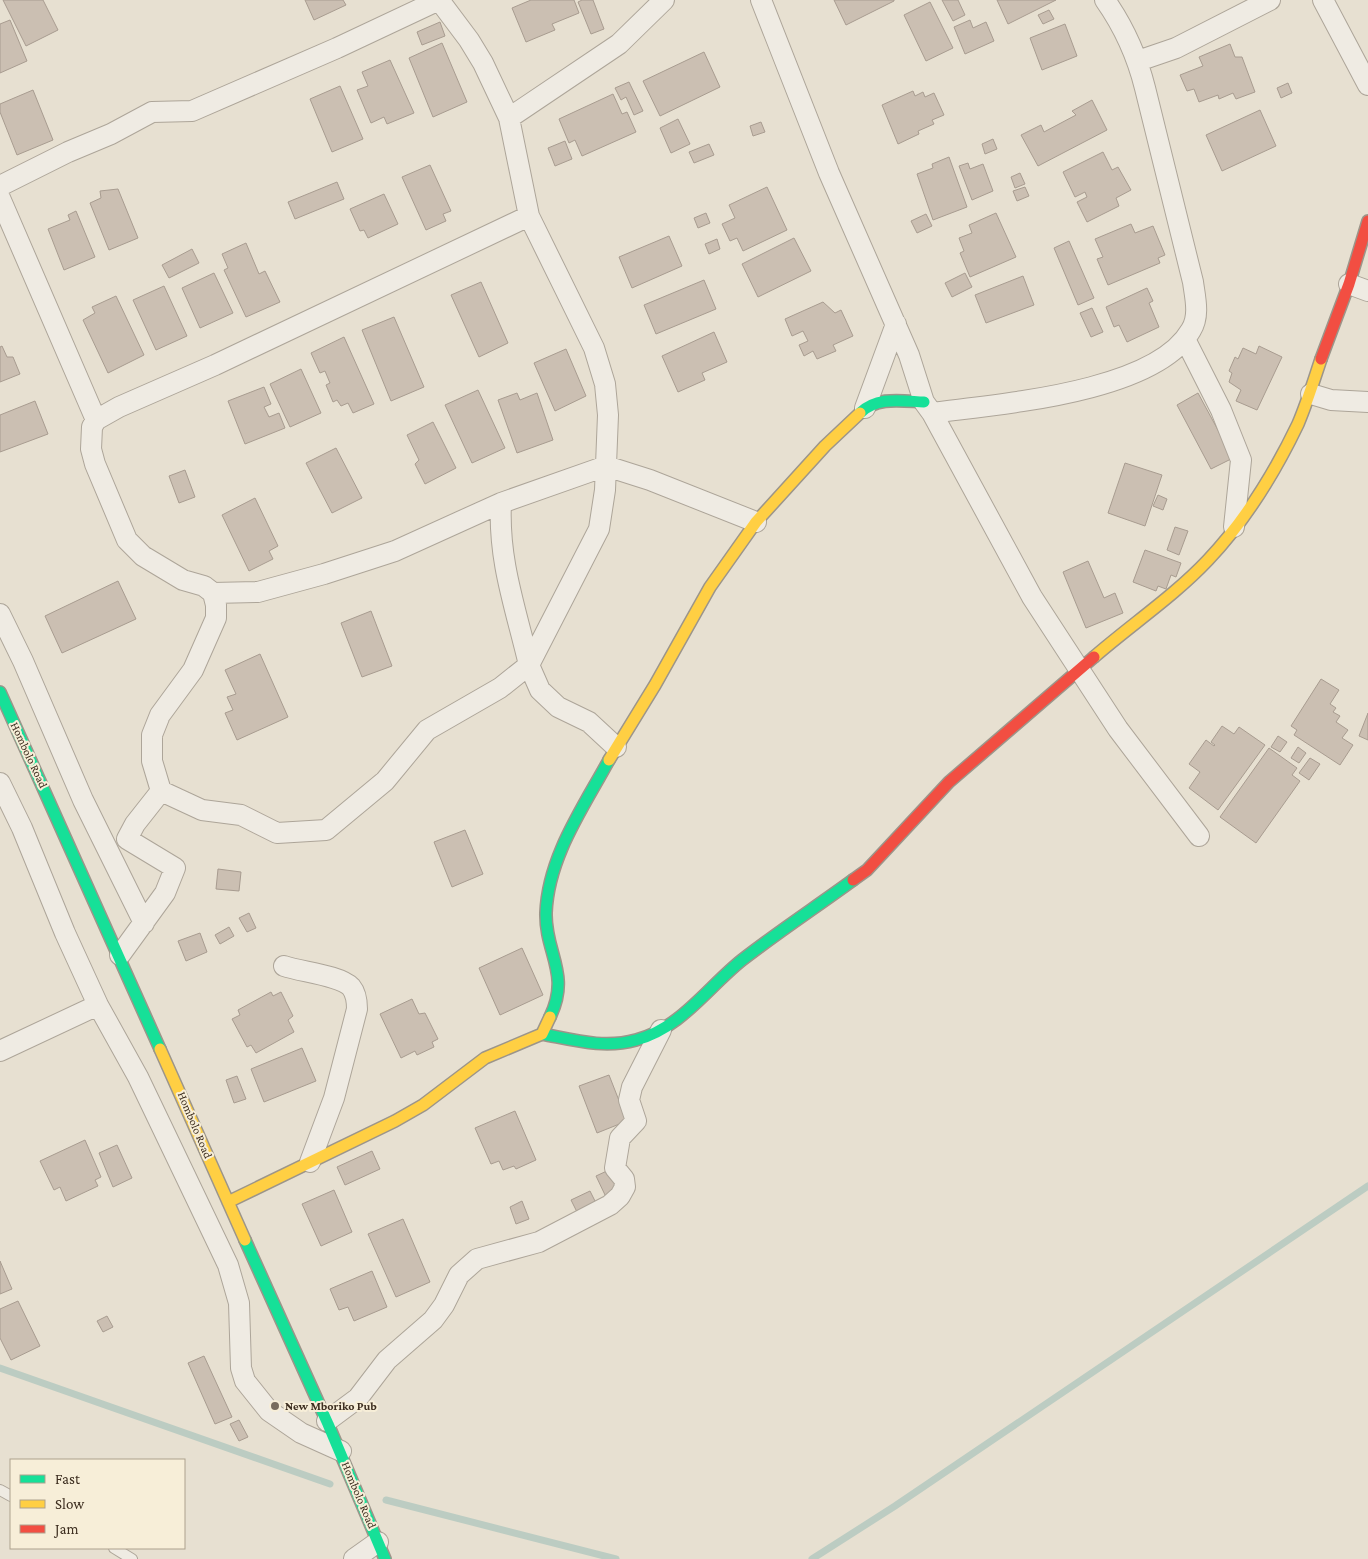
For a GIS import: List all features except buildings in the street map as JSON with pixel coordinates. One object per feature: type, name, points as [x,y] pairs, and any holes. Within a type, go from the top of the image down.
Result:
[{"type":"street","points":[[0,186],[68,152],[112,134],[152,112],[192,111],[337,48],[439,0],[483,62],[509,118],[529,216],[601,366],[606,384],[608,415],[606,466],[603,513],[599,529],[528,664],[500,688],[427,730],[385,781],[326,830],[277,833],[241,815],[202,810],[161,791],[152,761],[152,735],[160,715],[192,670],[208,639],[216,618],[216,605],[213,593],[204,586],[183,580],[143,556],[128,540],[95,464],[90,434],[96,420],[118,407],[215,365],[529,216]]},
{"type":"street","points":[[509,118],[619,44],[664,0]]},
{"type":"street","points":[[761,0],[829,174],[896,324],[928,407],[1032,597],[1118,729],[1199,836]]},
{"type":"street","points":[[542,1034],[558,1001],[559,981],[546,915],[549,886],[558,855],[616,747],[655,685],[710,587],[756,522],[825,446],[865,408],[887,400],[928,407],[1039,399],[1090,388],[1132,373],[1167,356],[1180,346],[1185,339],[1195,320],[1196,310],[1193,282],[1138,61],[1105,0]]},
{"type":"street","points":[[1138,61],[1176,48],[1250,7],[1270,0]]},
{"type":"street","points":[[1324,0],[1368,85]]},
{"type":"street","points":[[0,198],[96,420]]},
{"type":"street","points":[[228,1202],[395,1121],[422,1105],[485,1058],[542,1034],[608,1045],[637,1040],[660,1030],[698,1001],[741,961],[867,870],[935,795],[1080,669],[1164,601],[1208,560],[1234,529],[1270,476],[1310,394],[1328,336],[1359,288],[1368,221]]},
{"type":"street","points":[[865,408],[896,324]]},
{"type":"street","points":[[1185,339],[1221,410],[1241,460],[1234,529]]},
{"type":"street","points":[[1310,394],[1331,400],[1368,402]]},
{"type":"street","points":[[213,593],[258,592],[395,551],[501,503],[606,466],[650,480],[756,522]]},
{"type":"street","points":[[501,503],[500,532],[502,558],[528,664],[540,690],[558,707],[589,722],[616,747]]},
{"type":"street","points":[[0,614],[24,660],[76,786],[144,923]]},
{"type":"street","name":"Hombolo Road","points":[[0,692],[120,955],[228,1202],[327,1421],[382,1550]]},
{"type":"street","points":[[0,783],[22,828],[65,933],[98,1005],[138,1077],[228,1265],[239,1303],[241,1368],[245,1381],[269,1412],[301,1433],[340,1451]]},
{"type":"street","points":[[120,955],[165,894],[175,868],[127,839],[161,791]]},
{"type":"street","points":[[284,966],[341,981],[351,988],[356,1000],[357,1009],[334,1098],[310,1162]]},
{"type":"street","points":[[0,1050],[98,1005]]},
{"type":"street","points":[[327,1421],[358,1398],[387,1360],[433,1320],[440,1311],[459,1275],[477,1259],[539,1242],[610,1205],[620,1196],[625,1187],[624,1179],[615,1168],[620,1138],[636,1121],[629,1100],[637,1075],[660,1030]]},
{"type":"street","points":[[354,1559],[382,1550]]},
{"type":"lane","points":[[116,1549],[132,1559]]},
{"type":"waterway","points":[[812,1559],[895,1506],[1368,1186]]},
{"type":"waterway","points":[[0,1368],[330,1484]]},
{"type":"waterway","points":[[386,1500],[616,1559]]},
{"type":"traffic: fast","points":[[860,413],[874,404],[882,402],[924,402]]},
{"type":"traffic: fast","points":[[0,692],[160,1049]]},
{"type":"traffic: fast","points":[[550,1017],[556,1002],[558,976],[547,927],[548,892],[553,872],[568,834],[609,760]]},
{"type":"traffic: fast","points":[[542,1034],[601,1044],[624,1043],[652,1035],[680,1017],[729,971],[769,939],[853,880]]},
{"type":"traffic: fast","points":[[245,1240],[328,1424],[385,1559]]},
{"type":"traffic: slow","points":[[1094,657],[1181,586],[1208,560],[1234,529],[1258,496],[1289,442],[1298,424],[1321,359]]},
{"type":"traffic: slow","points":[[609,760],[655,685],[710,587],[756,522],[825,446],[860,413]]},
{"type":"traffic: slow","points":[[228,1202],[395,1121],[423,1105],[485,1058],[542,1034],[550,1017]]},
{"type":"traffic: slow","points":[[160,1049],[245,1240]]},
{"type":"traffic: jam","points":[[1321,359],[1349,284],[1368,221]]},
{"type":"traffic: jam","points":[[853,880],[867,870],[949,782],[1094,657]]},
{"type":"place","name":"New Mboriko Pub","points":[[275,1406]]}]
